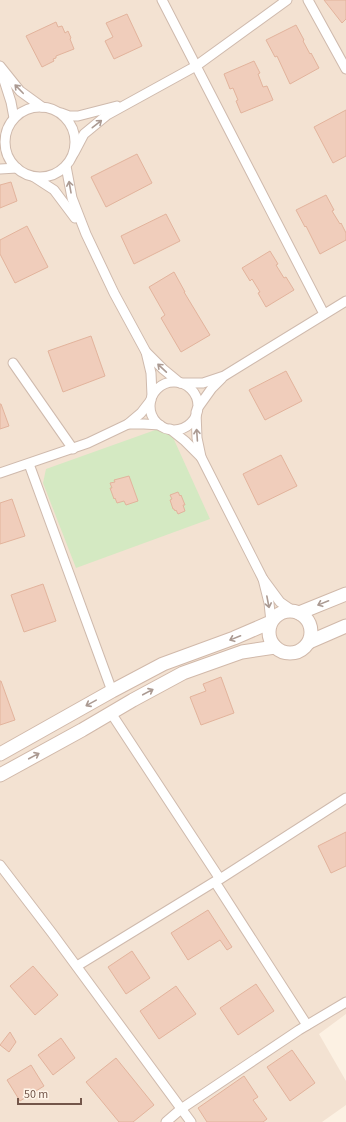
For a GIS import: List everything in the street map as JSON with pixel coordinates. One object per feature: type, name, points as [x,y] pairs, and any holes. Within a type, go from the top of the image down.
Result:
[{"type":"main road","points":[[296,612],[346,594]]},
{"type":"main road","points":[[286,611],[296,612],[305,617],[309,622],[311,635],[309,642],[300,651],[287,654],[281,652],[271,642],[269,629],[274,617],[280,613],[286,611]]},
{"type":"main road","points":[[0,754],[112,691],[164,664],[234,638],[271,622]]},
{"type":"main road","points":[[309,642],[346,626]]},
{"type":"main road","points":[[0,775],[183,673],[242,652],[275,647]]},
{"type":"street","points":[[162,0],[324,314]]},
{"type":"street","points":[[33,177],[44,177],[54,174],[66,166],[84,134],[107,115],[196,66],[287,0]]},
{"type":"street","points":[[308,0],[346,69]]},
{"type":"street","points":[[0,67],[20,91],[42,107]]},
{"type":"street","points":[[0,67],[11,102],[14,118]]},
{"type":"street","points":[[86,234],[68,207],[54,190],[33,177],[24,174],[10,161],[3,141],[14,118],[20,112],[29,108],[38,106],[49,107],[69,116],[78,116],[128,104]]},
{"type":"street","points":[[60,113],[67,119],[73,129],[76,141],[74,153]]},
{"type":"street","points":[[66,166],[72,198],[86,234],[114,293],[146,352],[151,373],[152,398],[150,410],[153,417],[160,425]]},
{"type":"street","points":[[0,169],[17,168]]},
{"type":"street","points":[[170,429],[182,428],[189,424],[212,388],[224,376],[346,300]]},
{"type":"street","points":[[146,352],[163,369],[180,383],[190,388],[195,394],[197,402],[197,438],[201,457],[263,579],[280,602],[296,612]]},
{"type":"street","points":[[13,363],[73,449]]},
{"type":"street","points":[[0,473],[88,444],[128,424],[141,412],[160,386],[175,382],[202,383],[224,376]]},
{"type":"street","points":[[128,424],[160,425],[170,429],[201,457]]},
{"type":"street","points":[[29,464],[112,691]]},
{"type":"street","points":[[263,579],[269,603],[271,622]]},
{"type":"street","points":[[111,713],[307,1025]]},
{"type":"street","points":[[77,966],[217,880],[346,798]]},
{"type":"street","points":[[0,864],[192,1122]]},
{"type":"street","points":[[166,1122],[181,1109],[307,1025],[346,1002]]},
{"type":"shaded area","points":[[0,0],[346,0],[346,1014],[319,1034],[346,1081],[346,1105],[322,1122],[0,1122]]},
{"type":"green space","points":[[158,429],[164,429],[171,433],[210,519],[76,568],[43,483],[46,469]]},
{"type":"building","points":[[324,0],[346,0],[346,19],[342,23]]},
{"type":"building","points":[[127,14],[142,46],[114,59],[105,41],[113,37],[106,23]]},
{"type":"building","points":[[56,22],[58,27],[62,26],[65,33],[68,31],[74,49],[56,56],[56,58],[53,59],[54,61],[42,67],[26,36]]},
{"type":"building","points":[[296,25],[304,40],[303,41],[319,68],[290,84],[277,56],[275,57],[266,40]]},
{"type":"building","points":[[254,61],[260,73],[258,74],[263,87],[267,86],[273,100],[241,113],[233,88],[230,89],[224,74]]},
{"type":"building","points":[[346,110],[346,156],[333,163],[314,127]]},
{"type":"building","points":[[137,154],[152,183],[106,207],[91,177]]},
{"type":"building","points":[[11,182],[17,201],[0,208],[0,185]]},
{"type":"building","points":[[326,195],[334,210],[332,211],[346,233],[346,240],[320,254],[296,210]]},
{"type":"building","points":[[166,214],[180,241],[134,264],[121,236]]},
{"type":"building","points":[[27,226],[48,267],[15,283],[0,254],[0,240]]},
{"type":"building","points":[[270,251],[284,278],[286,277],[294,290],[266,307],[258,293],[260,292],[252,279],[250,281],[242,268]]},
{"type":"building","points":[[174,272],[184,292],[210,335],[181,352],[161,318],[165,315],[149,287]]},
{"type":"building","points":[[91,336],[105,376],[63,392],[48,351]]},
{"type":"building","points":[[286,371],[302,401],[265,420],[249,390]]},
{"type":"building","points":[[0,404],[9,426],[0,429]]},
{"type":"building","points":[[281,455],[297,486],[258,505],[243,474]]},
{"type":"building","points":[[129,476],[138,501],[126,505],[124,501],[117,503],[110,488],[112,488],[110,483],[115,482],[114,480]]},
{"type":"building","points":[[178,492],[180,496],[181,495],[185,505],[183,505],[185,511],[178,514],[176,510],[175,511],[173,509],[170,495]]},
{"type":"building","points":[[12,499],[25,536],[0,544],[0,503]]},
{"type":"building","points":[[43,584],[56,621],[24,632],[11,595]]},
{"type":"building","points":[[221,677],[234,713],[201,725],[190,697],[206,691],[203,684]]},
{"type":"building","points":[[0,681],[15,720],[0,725]]},
{"type":"building","points":[[346,832],[346,866],[331,873],[318,846]]},
{"type":"building","points":[[208,910],[232,947],[227,950],[220,940],[188,960],[171,933]]},
{"type":"building","points":[[132,951],[150,978],[126,994],[108,967]]},
{"type":"building","points":[[33,966],[58,995],[35,1015],[10,986]]},
{"type":"building","points":[[256,984],[274,1011],[238,1035],[220,1008]]},
{"type":"building","points":[[176,986],[196,1014],[159,1039],[140,1011]]},
{"type":"building","points":[[10,1032],[16,1042],[9,1052],[0,1045]]},
{"type":"building","points":[[61,1038],[75,1058],[53,1075],[38,1055]]},
{"type":"building","points":[[292,1050],[315,1083],[290,1101],[267,1067]]},
{"type":"building","points":[[116,1058],[154,1105],[133,1122],[119,1122],[86,1082]]},
{"type":"building","points":[[31,1065],[44,1086],[20,1101],[7,1080]]},
{"type":"building","points":[[244,1076],[258,1097],[253,1100],[267,1119],[263,1122],[207,1122],[198,1108]]}]
